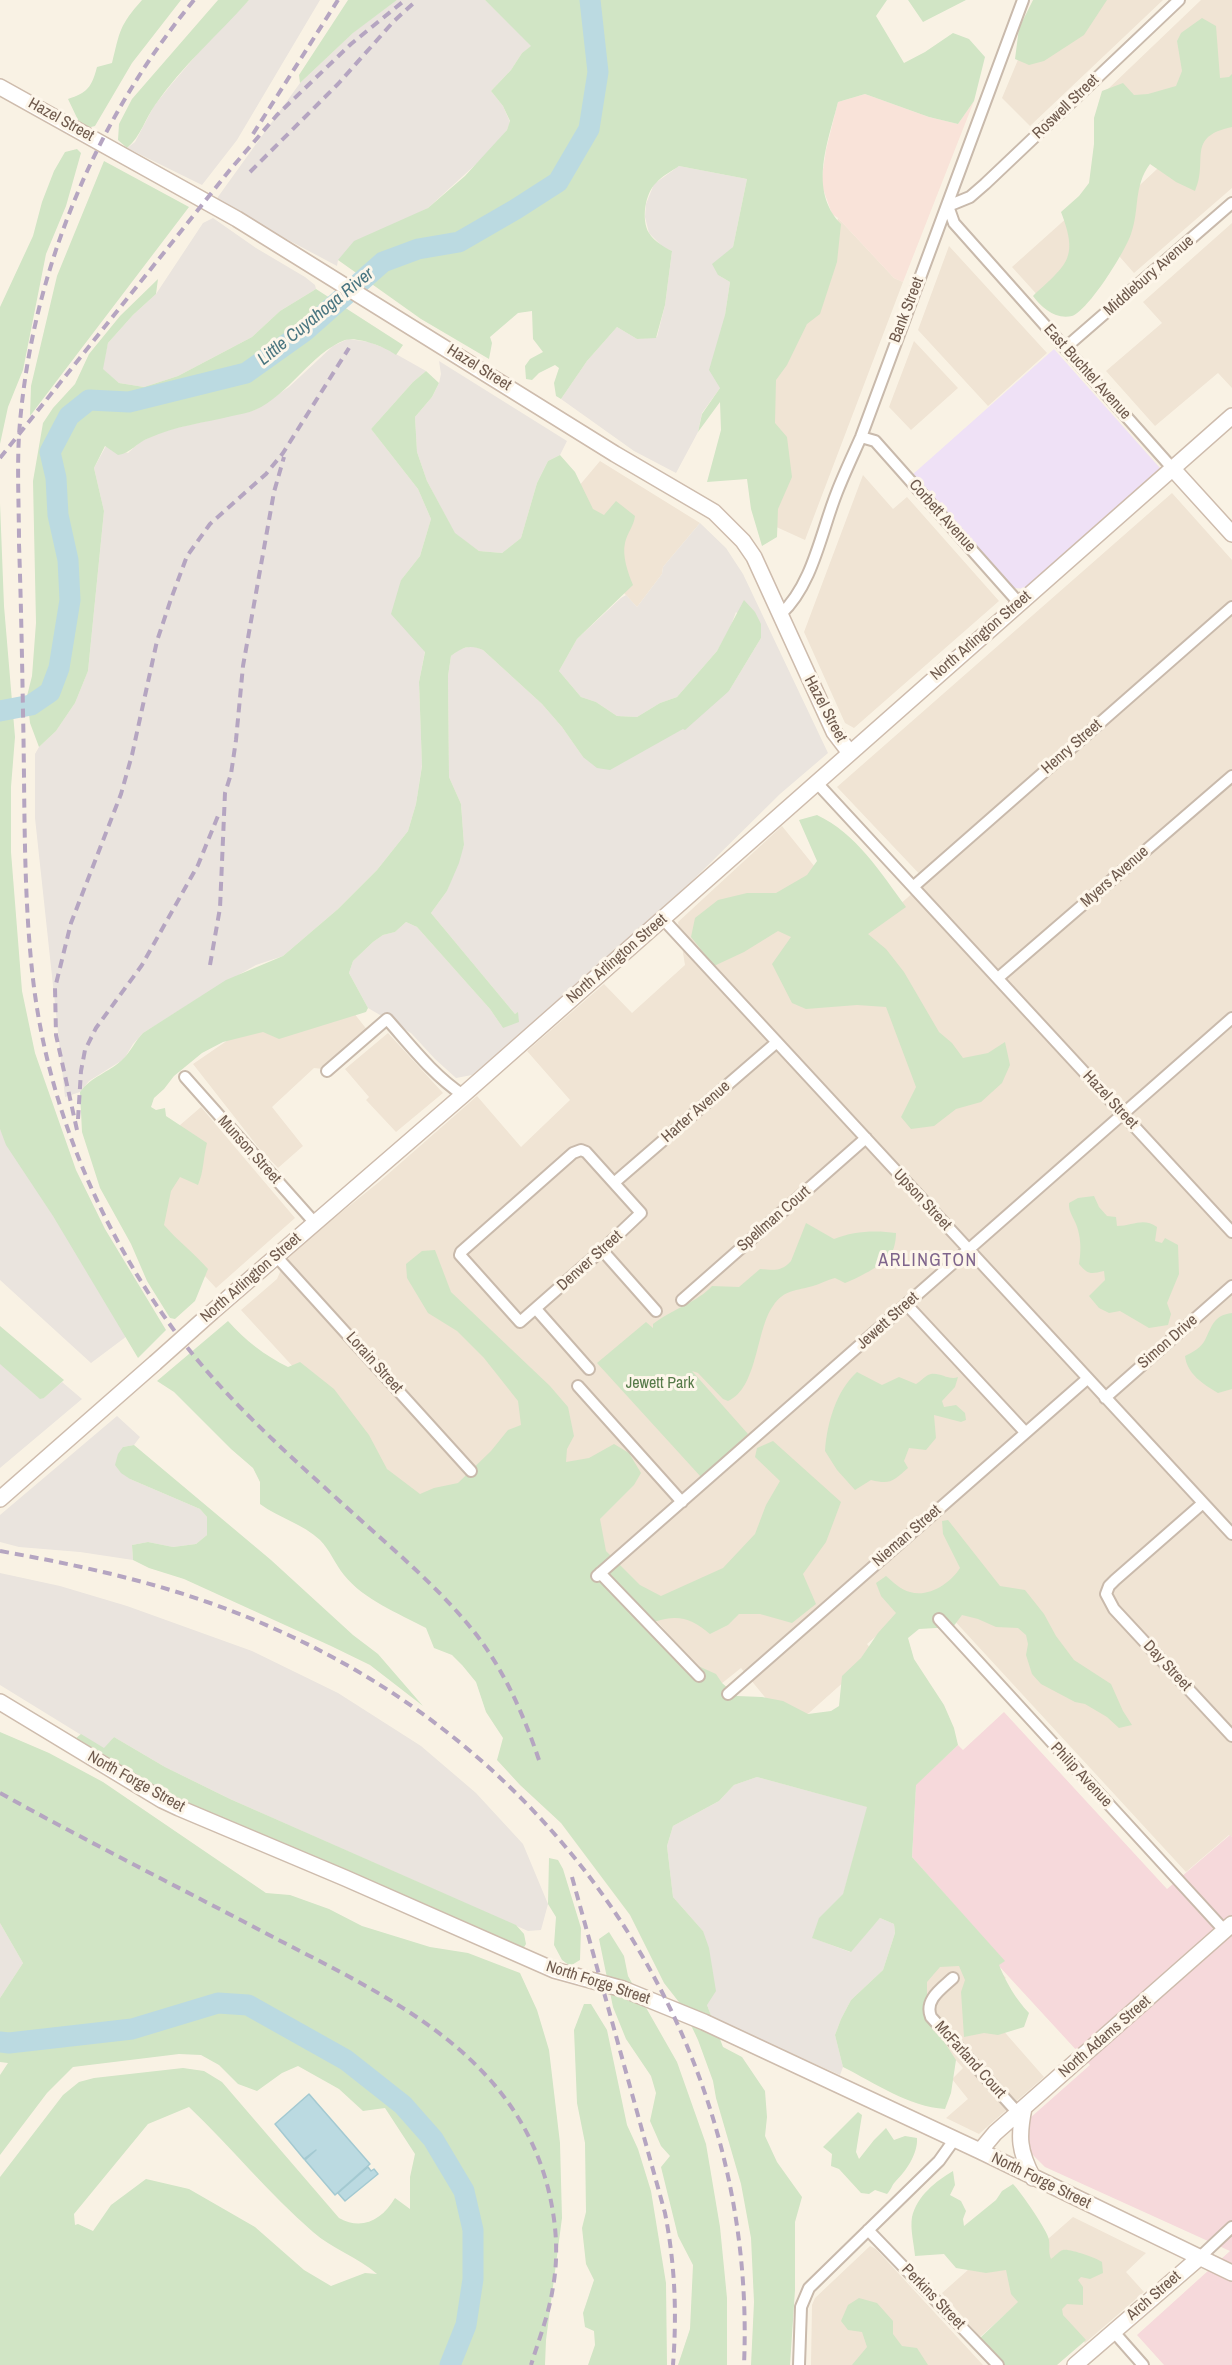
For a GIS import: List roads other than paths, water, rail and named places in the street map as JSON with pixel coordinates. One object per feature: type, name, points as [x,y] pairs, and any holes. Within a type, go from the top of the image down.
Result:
[{"type":"street","name":"Bank Street","points":[[781,614],[794,602],[805,579],[837,492],[861,437],[875,394],[948,206],[1023,0]]},
{"type":"street","name":"Roswell Street","points":[[948,206],[970,197],[985,184],[1179,0]]},
{"type":"street","name":"Hazel Street","points":[[0,87],[206,200],[714,512],[743,541],[754,557],[834,732],[850,753]]},
{"type":"street","name":"Middlebury Avenue","points":[[1065,348],[1232,203]]},
{"type":"street","name":"East Buchtel Avenue","points":[[948,206],[954,223],[1232,534]]},
{"type":"street","name":"North Arlington Street","points":[[0,1499],[314,1222],[463,1095],[1232,416]]},
{"type":"street","name":"Corbett Avenue","points":[[861,437],[875,441],[1019,603]]},
{"type":"street","name":"Henry Street","points":[[913,887],[1232,607]]},
{"type":"street","name":"Myers Avenue","points":[[998,978],[1232,776]]},
{"type":"street","name":"Hazel Street","points":[[817,783],[1122,1114],[1230,1225]]},
{"type":"street","name":"Upson Street","points":[[663,919],[1232,1534]]},
{"type":"street","name":"Jewett Street","points":[[699,1676],[599,1575],[1232,1018]]},
{"type":"street","points":[[327,1071],[387,1019],[432,1071],[463,1095]]},
{"type":"street","name":"Harter Avenue","points":[[615,1182],[777,1042]]},
{"type":"street","name":"Munson Street","points":[[185,1077],[314,1222]]},
{"type":"street","name":"Spellman Court","points":[[682,1300],[866,1138]]},
{"type":"street","name":"Denver Street","points":[[581,1150],[586,1152],[615,1182],[639,1209],[640,1216],[520,1322],[460,1256],[461,1252],[573,1154],[581,1150]]},
{"type":"street","points":[[602,1250],[656,1311]]},
{"type":"street","name":"Lorain Street","points":[[276,1256],[471,1471]]},
{"type":"street","name":"Simon Drive","points":[[1105,1398],[1232,1286]]},
{"type":"street","points":[[907,1305],[1025,1432]]},
{"type":"street","points":[[536,1309],[589,1369]]},
{"type":"street","name":"Nieman Street","points":[[728,1694],[1087,1379]]},
{"type":"street","points":[[578,1386],[682,1502]]},
{"type":"street","name":"Day Street","points":[[1203,1503],[1115,1580],[1109,1586],[1106,1594],[1114,1609],[1232,1736]]},
{"type":"street","name":"Philip Avenue","points":[[939,1619],[1228,1927]]},
{"type":"street","name":"North Forge Street","points":[[0,1702],[179,1808],[554,1970],[649,1998],[980,2151],[1232,2273]]},
{"type":"street","name":"North Adams Street","points":[[980,2151],[995,2133],[1228,1927]]},
{"type":"street","name":"McFarland Court","points":[[953,1978],[930,2002],[931,2017],[1021,2110]]},
{"type":"street","points":[[1021,2110],[1020,2148],[1033,2178]]},
{"type":"street","points":[[799,2365],[799,2335],[804,2296],[814,2281],[939,2161],[954,2140]]},
{"type":"street","name":"Arch Street","points":[[1075,2365],[1232,2227]]},
{"type":"street","name":"Perkins Street","points":[[868,2230],[998,2365]]},
{"type":"street","points":[[1113,2331],[1143,2365]]},
{"type":"water","points":[[309,2094],[370,2164],[335,2195],[305,2160],[316,2150],[304,2159],[275,2124]]},
{"type":"water","points":[[368,2167],[371,2171],[374,2169],[378,2174],[345,2201],[338,2193]]},
{"type":"waterway","name":"Little Cuyahoga River","points":[[0,711],[31,705],[50,692],[59,668],[70,600],[68,560],[58,515],[56,478],[50,452],[69,416],[89,400],[129,402],[246,373],[305,331],[383,262],[418,249],[459,242],[558,182],[589,129],[598,72],[590,0]]},
{"type":"waterway","name":"Little Cuyahoga River","points":[[0,2042],[9,2043],[132,2029],[218,2003],[248,2005],[346,2060],[403,2105],[433,2139],[464,2191],[473,2230],[473,2279],[466,2325],[450,2365]]},
{"type":"railway","points":[[194,0],[158,47],[126,97],[98,149],[73,204],[53,260],[37,317],[26,376],[19,435],[18,476],[25,841],[29,938],[39,1018],[49,1065],[78,1157],[97,1201],[144,1286],[192,1354],[239,1406],[288,1454],[420,1574],[471,1628],[493,1658],[511,1691],[539,1760]]},
{"type":"railway","points":[[253,134],[338,0]]},
{"type":"railway","points":[[0,458],[229,171],[277,115],[351,44],[405,0]]},
{"type":"railway","points":[[250,172],[338,84],[394,21],[417,0]]},
{"type":"railway","points":[[77,1130],[56,1035],[55,988],[71,923],[121,794],[157,641],[171,599],[187,556],[210,524],[266,474],[283,453],[349,348]]},
{"type":"railway","points":[[210,965],[220,908],[225,793],[231,774],[236,740],[243,666],[274,492],[284,457]]},
{"type":"railway","points":[[78,1119],[81,1071],[85,1050],[96,1028],[142,965],[198,865],[220,811]]},
{"type":"railway","points":[[0,1551],[140,1581],[208,1602],[275,1629],[379,1684],[473,1753],[555,1834],[624,1925],[678,2026],[717,2133],[740,2247],[744,2365]]},
{"type":"railway","points":[[0,1793],[359,1982],[400,2006],[440,2034],[475,2064],[506,2100],[531,2141],[551,2200],[556,2237],[555,2275],[544,2326],[531,2365]]},
{"type":"railway","points":[[572,1877],[665,2213],[674,2289],[673,2365]]},
{"type":"district","name":"ARLINGTON","points":[[928,1261]]},
{"type":"park label","name":"Jewett Park","points":[[660,1384]]}]
